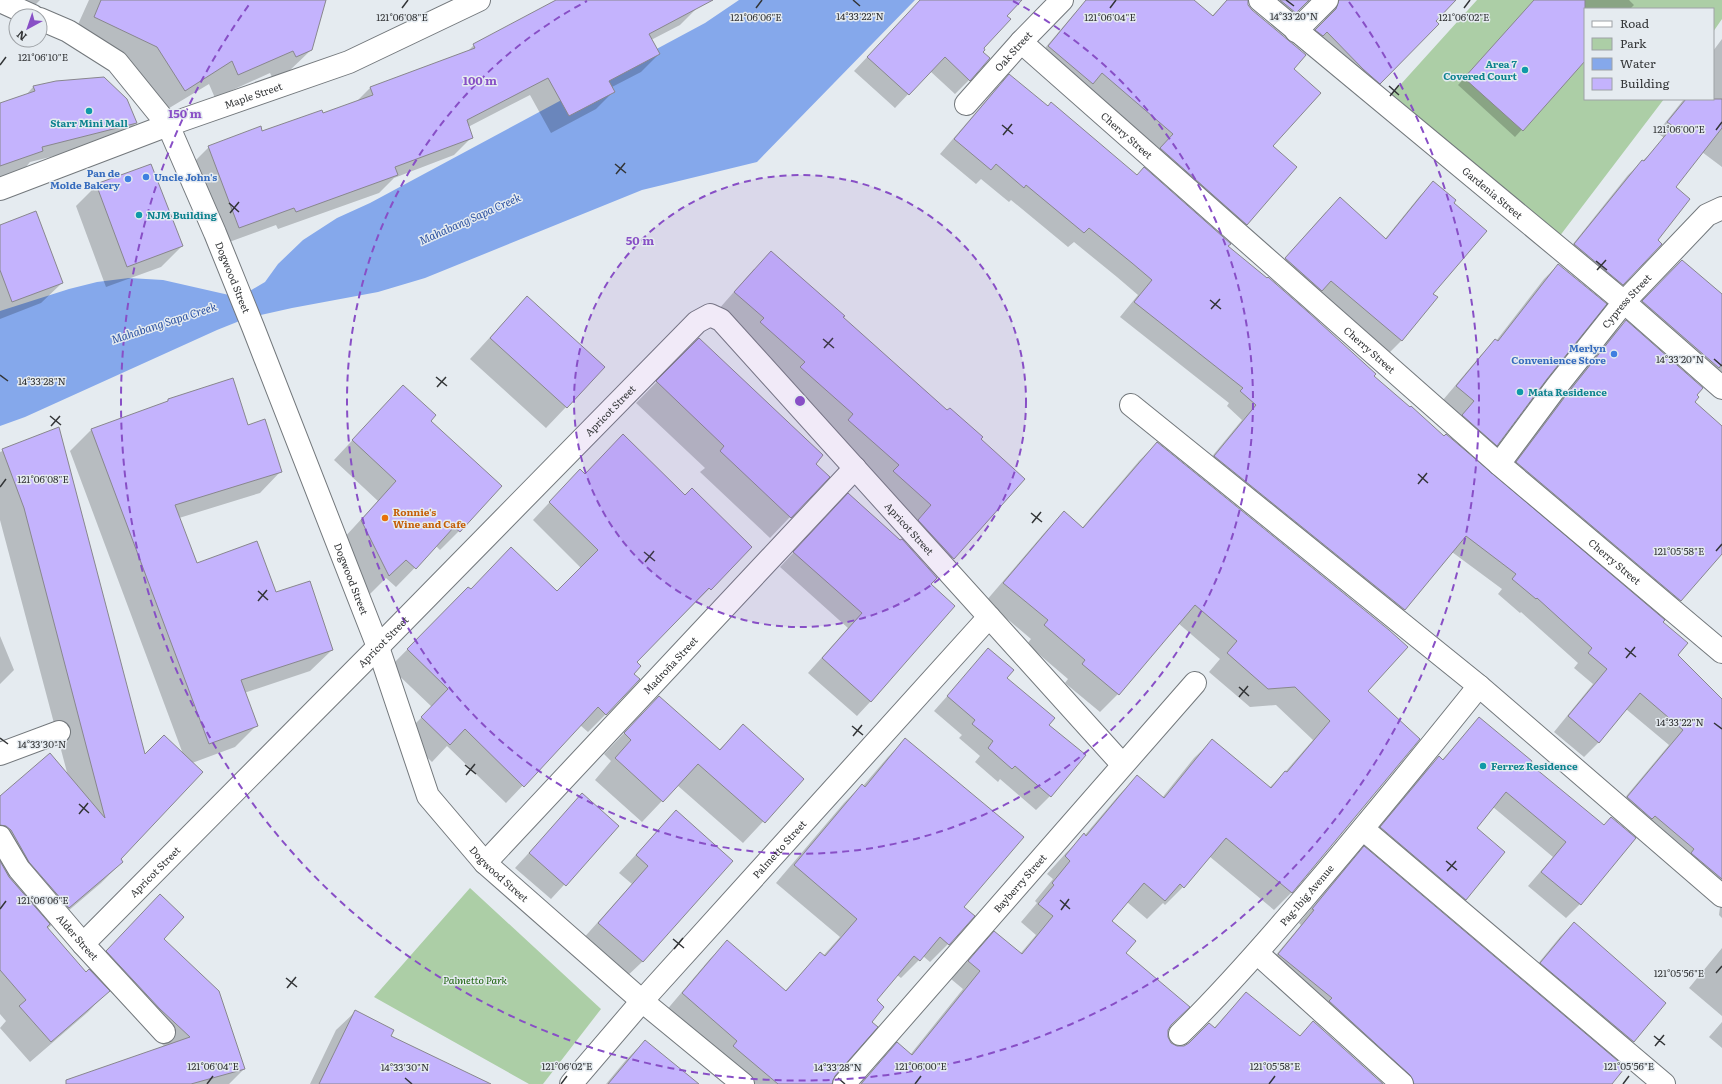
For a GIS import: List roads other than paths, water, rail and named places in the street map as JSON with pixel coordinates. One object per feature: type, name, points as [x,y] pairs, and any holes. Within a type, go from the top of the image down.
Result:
[{"type":"street","name":"Maple Street","points":[[0,189],[168,126],[349,62],[479,0]]},
{"type":"street","name":"Oak Street","points":[[966,104],[1021,42],[1062,0]]},
{"type":"street","name":"Gardenia Street","points":[[1260,0],[1624,302],[1722,388]]},
{"type":"street","points":[[1296,31],[1327,0]]},
{"type":"street","points":[[0,2],[14,8]]},
{"type":"street","name":"Dogwood Street","points":[[48,23],[68,32],[116,62],[168,126],[215,234],[253,327],[378,647],[428,796],[485,863],[642,1001],[743,1084]]},
{"type":"street","name":"Cherry Street","points":[[1021,42],[1499,464],[1722,652]]},
{"type":"street","name":"Cypress Street","points":[[1499,464],[1557,386],[1624,302],[1707,215],[1722,208]]},
{"type":"street","name":"Apricot Street","points":[[83,944],[378,647],[697,322],[710,315],[721,320],[1122,764]]},
{"type":"street","points":[[1131,405],[1479,686],[1722,896]]},
{"type":"street","name":"Madroña Street","points":[[485,863],[855,468]]},
{"type":"street","name":"Palmetto Street","points":[[571,1084],[642,1001],[989,617]]},
{"type":"street","name":"Bayberry Street","points":[[844,1084],[1122,764],[1195,683]]},
{"type":"street","name":"Pag-Ibig Avenue","points":[[1180,1034],[1212,1003],[1257,953],[1363,829],[1479,686]]},
{"type":"street","points":[[0,754],[59,732]]},
{"type":"street","points":[[1363,829],[1664,1084]]},
{"type":"street","name":"Alder Street","points":[[0,837],[19,869],[83,944],[164,1032]]},
{"type":"street","points":[[1257,953],[1395,1082]]},
{"type":"water","name":"Mahabang Sapa Creek","points":[[739,0],[915,0],[757,162],[642,190],[425,278],[378,292],[247,318],[217,330],[25,417],[0,426],[0,311],[69,289],[97,282],[129,278],[163,280],[229,295],[248,292],[265,282],[278,264],[303,240],[337,218],[370,203],[705,23]]},
{"type":"place","name":"Area 7 Covered Court","points":[[1525,70]]},
{"type":"place","name":"Starr Mini Mall","points":[[89,111]]},
{"type":"place","name":"Uncle John's","points":[[146,177]]},
{"type":"place","name":"Pan de Molde Bakery","points":[[128,179]]},
{"type":"place","name":"NJM Building","points":[[139,215]]},
{"type":"place","name":"Merlyn Convenience Store","points":[[1614,354]]},
{"type":"place","name":"Mata Residence","points":[[1520,392]]},
{"type":"place","name":"Ronnie's Wine and Cafe","points":[[385,518]]},
{"type":"place","name":"Ferrez Residence","points":[[1483,766]]},
{"type":"park label","name":"Palmetto Park","points":[[475,980]]}]
